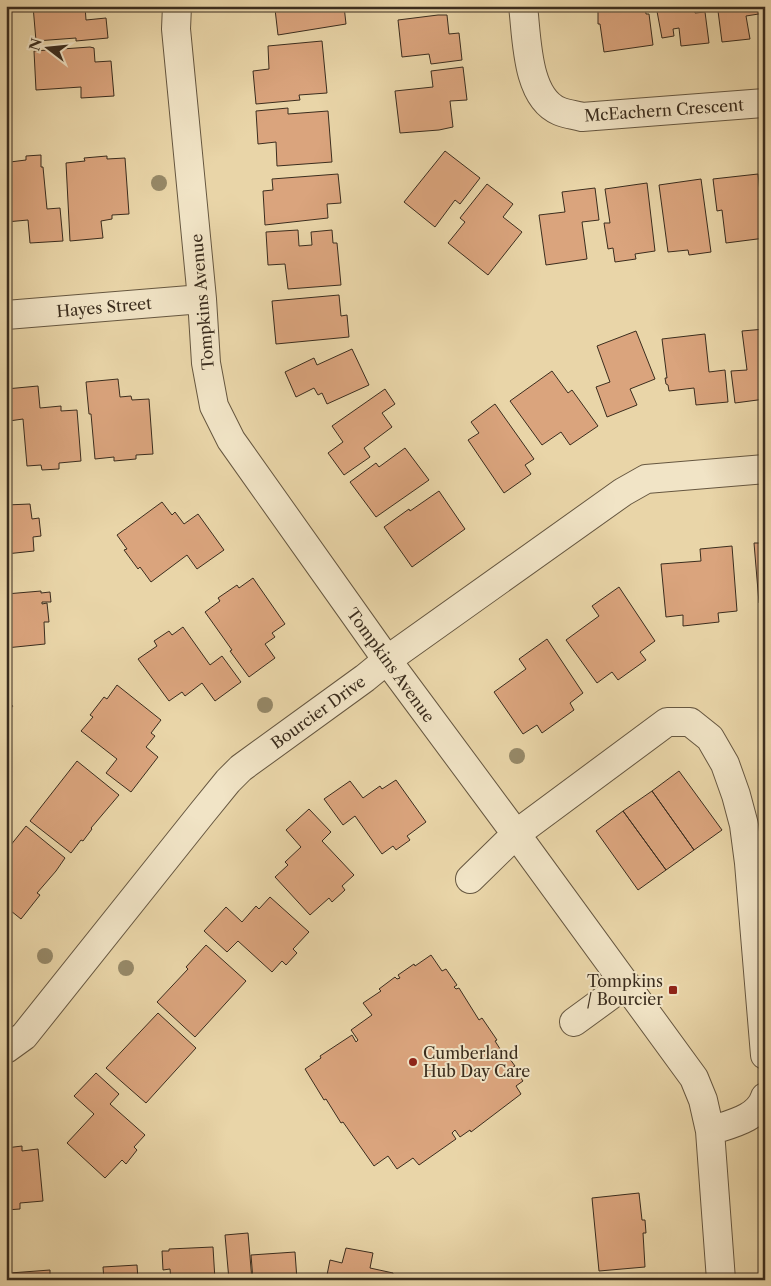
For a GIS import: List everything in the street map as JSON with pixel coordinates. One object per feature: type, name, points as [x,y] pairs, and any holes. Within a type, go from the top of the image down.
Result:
[{"type":"street","name":"Tompkins Avenue","points":[[177,6],[176,29],[202,299],[206,363],[214,406],[230,440],[386,660],[694,1078],[703,1100],[710,1131],[721,1280]]},
{"type":"street","name":"McEachern Crescent","points":[[523,6],[529,58],[536,87],[545,101],[558,111],[582,117],[765,102]]},
{"type":"street","name":"Hayes Street","points":[[6,315],[202,299]]},
{"type":"street","name":"Bourcier Drive","points":[[6,1049],[24,1036],[228,781],[241,768],[365,678],[386,660],[623,492],[646,479],[765,469]]},
{"type":"street","points":[[470,879],[516,834],[667,722],[690,722],[710,738],[725,764],[744,825],[749,863],[765,1055]]},
{"type":"street","points":[[574,1022],[626,984]]},
{"type":"street","points":[[710,1131],[755,1113],[765,1097]]},
{"type":"building","points":[[33,6],[85,6],[86,20],[106,18],[108,38],[76,41],[76,38],[36,41]]},
{"type":"building","points":[[257,6],[344,6],[346,24],[278,35],[275,9],[258,11]]},
{"type":"building","points":[[598,6],[645,6],[646,14],[649,14],[653,45],[604,52],[600,24],[598,24]]},
{"type":"building","points":[[656,6],[694,6],[695,13],[705,12],[709,43],[681,46],[679,28],[673,29],[674,36],[662,38]]},
{"type":"building","points":[[726,6],[765,6],[765,13],[746,16],[750,39],[722,42],[718,11],[727,10]]},
{"type":"building","points":[[447,15],[449,34],[459,33],[462,60],[431,64],[429,54],[402,57],[398,20]]},
{"type":"building","points":[[322,41],[327,93],[299,95],[300,100],[256,104],[253,71],[269,69],[268,46]]},
{"type":"building","points":[[94,48],[95,62],[111,61],[114,96],[81,98],[81,87],[36,90],[34,51]]},
{"type":"building","points":[[463,67],[467,100],[450,101],[453,127],[400,133],[395,91],[433,87],[431,71]]},
{"type":"building","points":[[288,108],[288,114],[328,111],[332,162],[277,166],[276,142],[258,144],[256,111]]},
{"type":"building","points":[[445,151],[480,178],[460,204],[455,200],[435,227],[404,202]]},
{"type":"building","points":[[41,155],[47,209],[60,208],[63,241],[30,243],[28,220],[6,222],[6,170],[10,169],[10,162],[26,160],[26,156]]},
{"type":"building","points":[[107,156],[107,159],[125,158],[129,214],[112,215],[112,219],[101,221],[103,238],[70,241],[66,163],[85,161],[84,158]]},
{"type":"building","points":[[338,174],[341,203],[327,204],[328,218],[265,225],[263,191],[273,190],[272,179]]},
{"type":"building","points":[[758,174],[765,238],[726,243],[722,210],[717,211],[713,179]]},
{"type":"building","points":[[701,179],[711,252],[689,255],[688,250],[668,252],[659,185]]},
{"type":"building","points":[[647,183],[655,251],[635,254],[636,259],[615,262],[613,248],[608,249],[604,223],[610,223],[605,189]]},
{"type":"building","points":[[487,184],[513,204],[503,217],[522,232],[488,275],[448,243],[465,222],[460,218]]},
{"type":"building","points":[[595,188],[599,220],[582,222],[587,259],[546,265],[539,215],[565,212],[562,192]]},
{"type":"building","points":[[298,230],[299,246],[312,245],[311,232],[332,230],[333,243],[337,243],[341,285],[288,289],[285,264],[268,265],[266,232]]},
{"type":"building","points":[[339,295],[341,316],[347,315],[349,337],[276,344],[272,301]]},
{"type":"building","points":[[765,329],[765,399],[735,403],[731,371],[747,370],[742,331]]},
{"type":"building","points":[[636,331],[655,379],[630,389],[637,405],[607,417],[596,387],[610,382],[597,346]]},
{"type":"building","points":[[705,334],[709,372],[725,370],[728,402],[696,405],[694,388],[669,391],[666,384],[665,378],[667,378],[662,339]]},
{"type":"building","points":[[352,349],[369,385],[327,404],[322,393],[318,395],[314,388],[296,397],[285,372],[314,358],[317,365]]},
{"type":"building","points":[[552,371],[568,393],[572,390],[598,426],[570,445],[561,432],[542,445],[510,401]]},
{"type":"building","points":[[118,379],[120,397],[131,396],[132,400],[149,399],[153,454],[136,455],[136,459],[114,461],[114,457],[95,459],[86,382]]},
{"type":"building","points":[[38,386],[40,408],[61,406],[61,411],[77,410],[81,461],[59,463],[59,469],[42,470],[41,465],[27,466],[23,419],[9,421],[6,389]]},
{"type":"building","points":[[385,389],[395,404],[382,413],[392,427],[364,448],[370,457],[344,475],[328,453],[343,442],[332,426]]},
{"type":"building","points":[[495,404],[534,459],[525,465],[531,474],[504,493],[468,440],[479,433],[471,422]]},
{"type":"building","points":[[405,448],[429,480],[376,517],[350,482],[376,463],[379,467]]},
{"type":"building","points":[[439,491],[465,529],[412,567],[384,527]]},
{"type":"building","points":[[162,502],[172,515],[175,512],[184,524],[198,514],[224,550],[197,569],[187,555],[151,582],[140,567],[138,569],[124,550],[127,549],[117,535]]},
{"type":"building","points":[[30,504],[32,519],[39,518],[41,536],[33,537],[34,551],[6,554],[6,505]]},
{"type":"building","points":[[754,543],[765,543],[765,602],[759,603]]},
{"type":"building","points":[[732,546],[737,611],[718,613],[719,622],[683,626],[683,615],[666,617],[661,564],[701,561],[700,549]]},
{"type":"building","points":[[253,578],[285,624],[272,633],[275,637],[265,644],[275,658],[249,677],[205,612],[220,601],[218,598],[237,585],[239,588]]},
{"type":"building","points":[[619,587],[655,641],[640,652],[646,660],[618,680],[612,672],[597,683],[566,640],[599,616],[592,606]]},
{"type":"building","points":[[41,591],[41,593],[50,592],[51,602],[42,602],[42,604],[47,603],[49,622],[44,622],[45,644],[6,648],[6,594]]},
{"type":"building","points":[[183,627],[210,665],[222,656],[241,682],[215,701],[202,683],[185,696],[182,692],[169,701],[138,659],[157,646],[154,641],[169,631],[172,635]]},
{"type":"building","points":[[547,639],[583,693],[570,703],[574,710],[542,733],[537,725],[523,734],[494,692],[526,669],[519,659]]},
{"type":"building","points":[[117,685],[161,720],[151,733],[155,736],[146,747],[158,757],[131,792],[106,773],[117,759],[81,731],[93,717],[90,715],[104,697],[107,699]]},
{"type":"building","points":[[6,700],[13,706],[6,714]]},
{"type":"building","points":[[77,761],[119,795],[91,828],[83,841],[81,840],[71,853],[30,821]]},
{"type":"building","points":[[679,771],[722,830],[694,850],[652,791]]},
{"type":"building","points":[[396,780],[426,822],[407,836],[410,840],[396,850],[393,846],[382,854],[355,816],[343,825],[324,799],[350,781],[363,798],[380,786],[382,789]]},
{"type":"building","points":[[652,791],[694,850],[666,870],[623,811]]},
{"type":"building","points":[[309,809],[331,832],[322,841],[354,875],[342,886],[345,890],[332,902],[329,898],[310,915],[275,877],[288,865],[285,862],[301,847],[286,830]]},
{"type":"building","points":[[623,811],[666,870],[638,890],[596,831]]},
{"type":"building","points":[[26,826],[65,858],[37,893],[40,895],[21,919],[6,907],[6,851]]},
{"type":"building","points":[[270,897],[309,932],[293,949],[297,953],[286,965],[282,961],[272,972],[238,941],[227,952],[204,931],[226,907],[242,922],[256,906],[259,909]]},
{"type":"building","points":[[206,945],[246,981],[195,1037],[157,1002],[188,969],[186,967]]},
{"type":"building","name":"Cumberland Hub Day Care","points":[[431,955],[442,971],[446,969],[457,985],[454,987],[456,989],[459,988],[479,1020],[482,1018],[497,1040],[495,1041],[502,1052],[504,1051],[515,1066],[513,1067],[523,1081],[516,1086],[521,1094],[471,1132],[470,1130],[460,1137],[455,1130],[452,1133],[456,1139],[419,1165],[413,1158],[397,1169],[388,1156],[374,1166],[343,1122],[341,1123],[326,1099],[324,1100],[305,1069],[321,1058],[320,1056],[352,1035],[356,1042],[358,1040],[351,1030],[372,1015],[363,1003],[381,991],[379,989],[395,977],[397,979],[400,978],[398,975]]},
{"type":"building","points":[[158,1013],[196,1048],[146,1103],[106,1068]]},
{"type":"building","points":[[96,1073],[119,1094],[110,1104],[145,1135],[134,1147],[137,1150],[126,1164],[122,1160],[105,1178],[67,1143],[94,1114],[74,1096]]},
{"type":"building","points":[[22,1146],[22,1151],[38,1149],[43,1201],[20,1203],[20,1209],[6,1210],[6,1148]]},
{"type":"building","points":[[639,1193],[642,1220],[645,1220],[646,1233],[643,1233],[645,1267],[599,1271],[592,1198]]},
{"type":"building","points":[[248,1233],[252,1280],[229,1280],[225,1235]]},
{"type":"building","points":[[213,1247],[215,1280],[171,1280],[170,1269],[163,1270],[162,1251]]},
{"type":"building","points":[[346,1248],[373,1253],[370,1268],[393,1273],[396,1276],[396,1280],[326,1280],[330,1260],[342,1263]]},
{"type":"building","points":[[295,1252],[297,1280],[253,1280],[251,1255]]},
{"type":"building","points":[[137,1265],[138,1280],[104,1280],[103,1267]]},
{"type":"building","points":[[50,1270],[50,1280],[10,1280],[10,1273]]},
{"type":"building","points":[[647,1276],[647,1280],[602,1280],[602,1279]]},
{"type":"place","name":"Tompkins / Bourcier","points":[[673,990]]},
{"type":"place","name":"Cumberland Hub Day Care","points":[[413,1062]]}]
